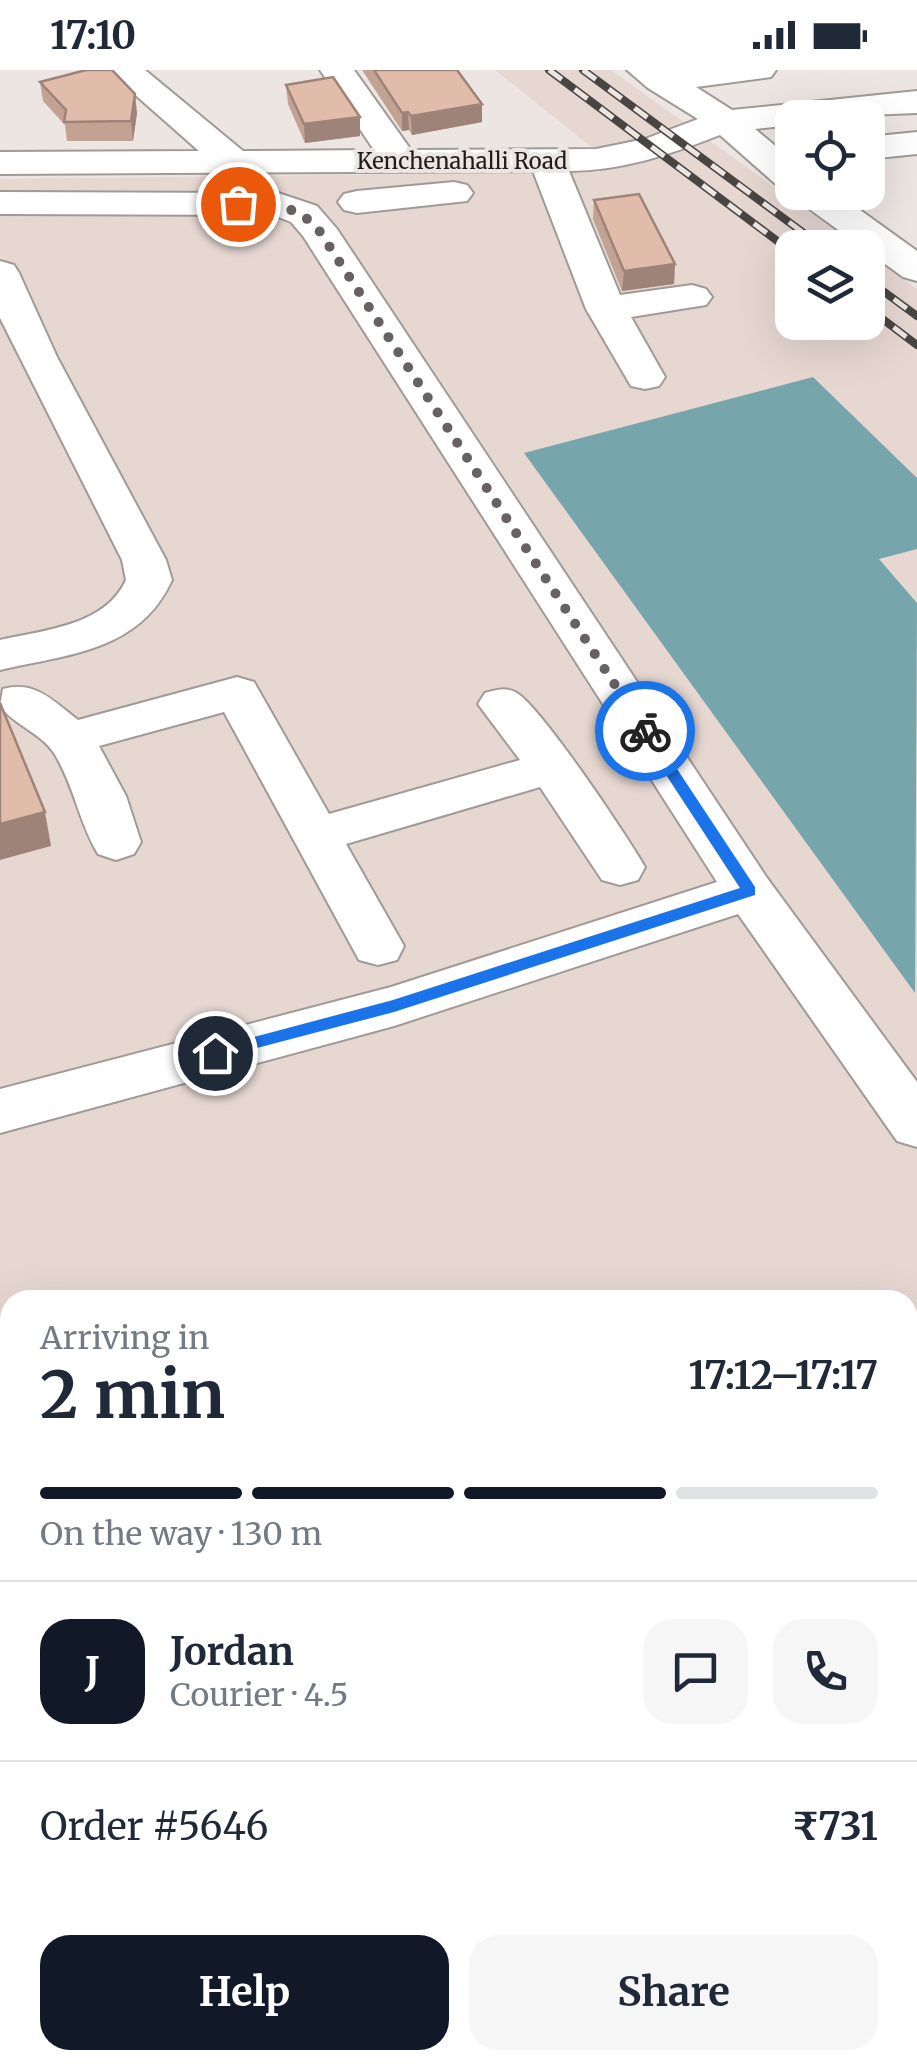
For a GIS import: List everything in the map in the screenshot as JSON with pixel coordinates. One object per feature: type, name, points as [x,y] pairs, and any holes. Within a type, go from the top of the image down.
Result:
[{"type":"street","points":[[124,70],[234,162]]},
{"type":"street","points":[[337,70],[400,161]]},
{"type":"street","points":[[652,76],[758,70]]},
{"type":"street","points":[[652,76],[775,157]]},
{"type":"street","name":"Kenchenahalli Road","points":[[0,163],[400,161],[552,172],[654,148],[725,121],[917,102]]},
{"type":"street","points":[[885,146],[917,143]]},
{"type":"street","points":[[356,202],[552,172],[606,309],[645,377]]},
{"type":"street","points":[[0,203],[278,204],[304,214],[749,891],[917,1125]]},
{"type":"street","points":[[832,210],[917,270]]},
{"type":"street","points":[[853,227],[901,220]]},
{"type":"street","points":[[0,273],[37,357],[144,560],[148,580],[131,610],[104,627],[0,655]]},
{"type":"street","points":[[606,309],[692,297]]},
{"type":"street","points":[[70,738],[237,693],[378,946]]},
{"type":"street","points":[[20,700],[70,738],[101,796],[116,842]]},
{"type":"street","points":[[502,704],[552,767],[620,867]]},
{"type":"street","points":[[316,835],[552,767]]},
{"type":"street","points":[[0,1110],[394,1006],[749,891]]},
{"type":"shaded area","points":[[495,70],[611,70],[775,188],[775,210],[806,210],[834,230],[775,230],[775,340],[885,340],[885,266],[917,289],[917,1290],[0,1290],[0,179],[600,172],[594,149]]},
{"type":"water","points":[[813,377],[917,478],[917,549],[879,559],[917,603],[915,993],[524,453]]},
{"type":"building","points":[[86,70],[112,70],[135,94],[131,121],[64,122],[66,110],[40,82]]},
{"type":"building","points":[[374,70],[457,70],[482,104],[411,116],[402,113]]},
{"type":"building","points":[[333,77],[360,117],[304,124],[286,85]]},
{"type":"building","points":[[639,194],[675,264],[624,271],[594,200]]},
{"type":"building","points":[[0,703],[45,812],[0,824]]},
{"type":"railway","points":[[549,70],[775,239]]},
{"type":"railway","points":[[583,70],[800,230]]},
{"type":"railway","points":[[885,292],[917,316]]},
{"type":"railway","points":[[885,321],[917,345]]},
{"type":"way so far","points":[[238,204],[278,204],[304,214],[318,229],[645,731]]},
{"type":"route","points":[[215,1053],[394,1006],[749,891],[645,731]]}]
